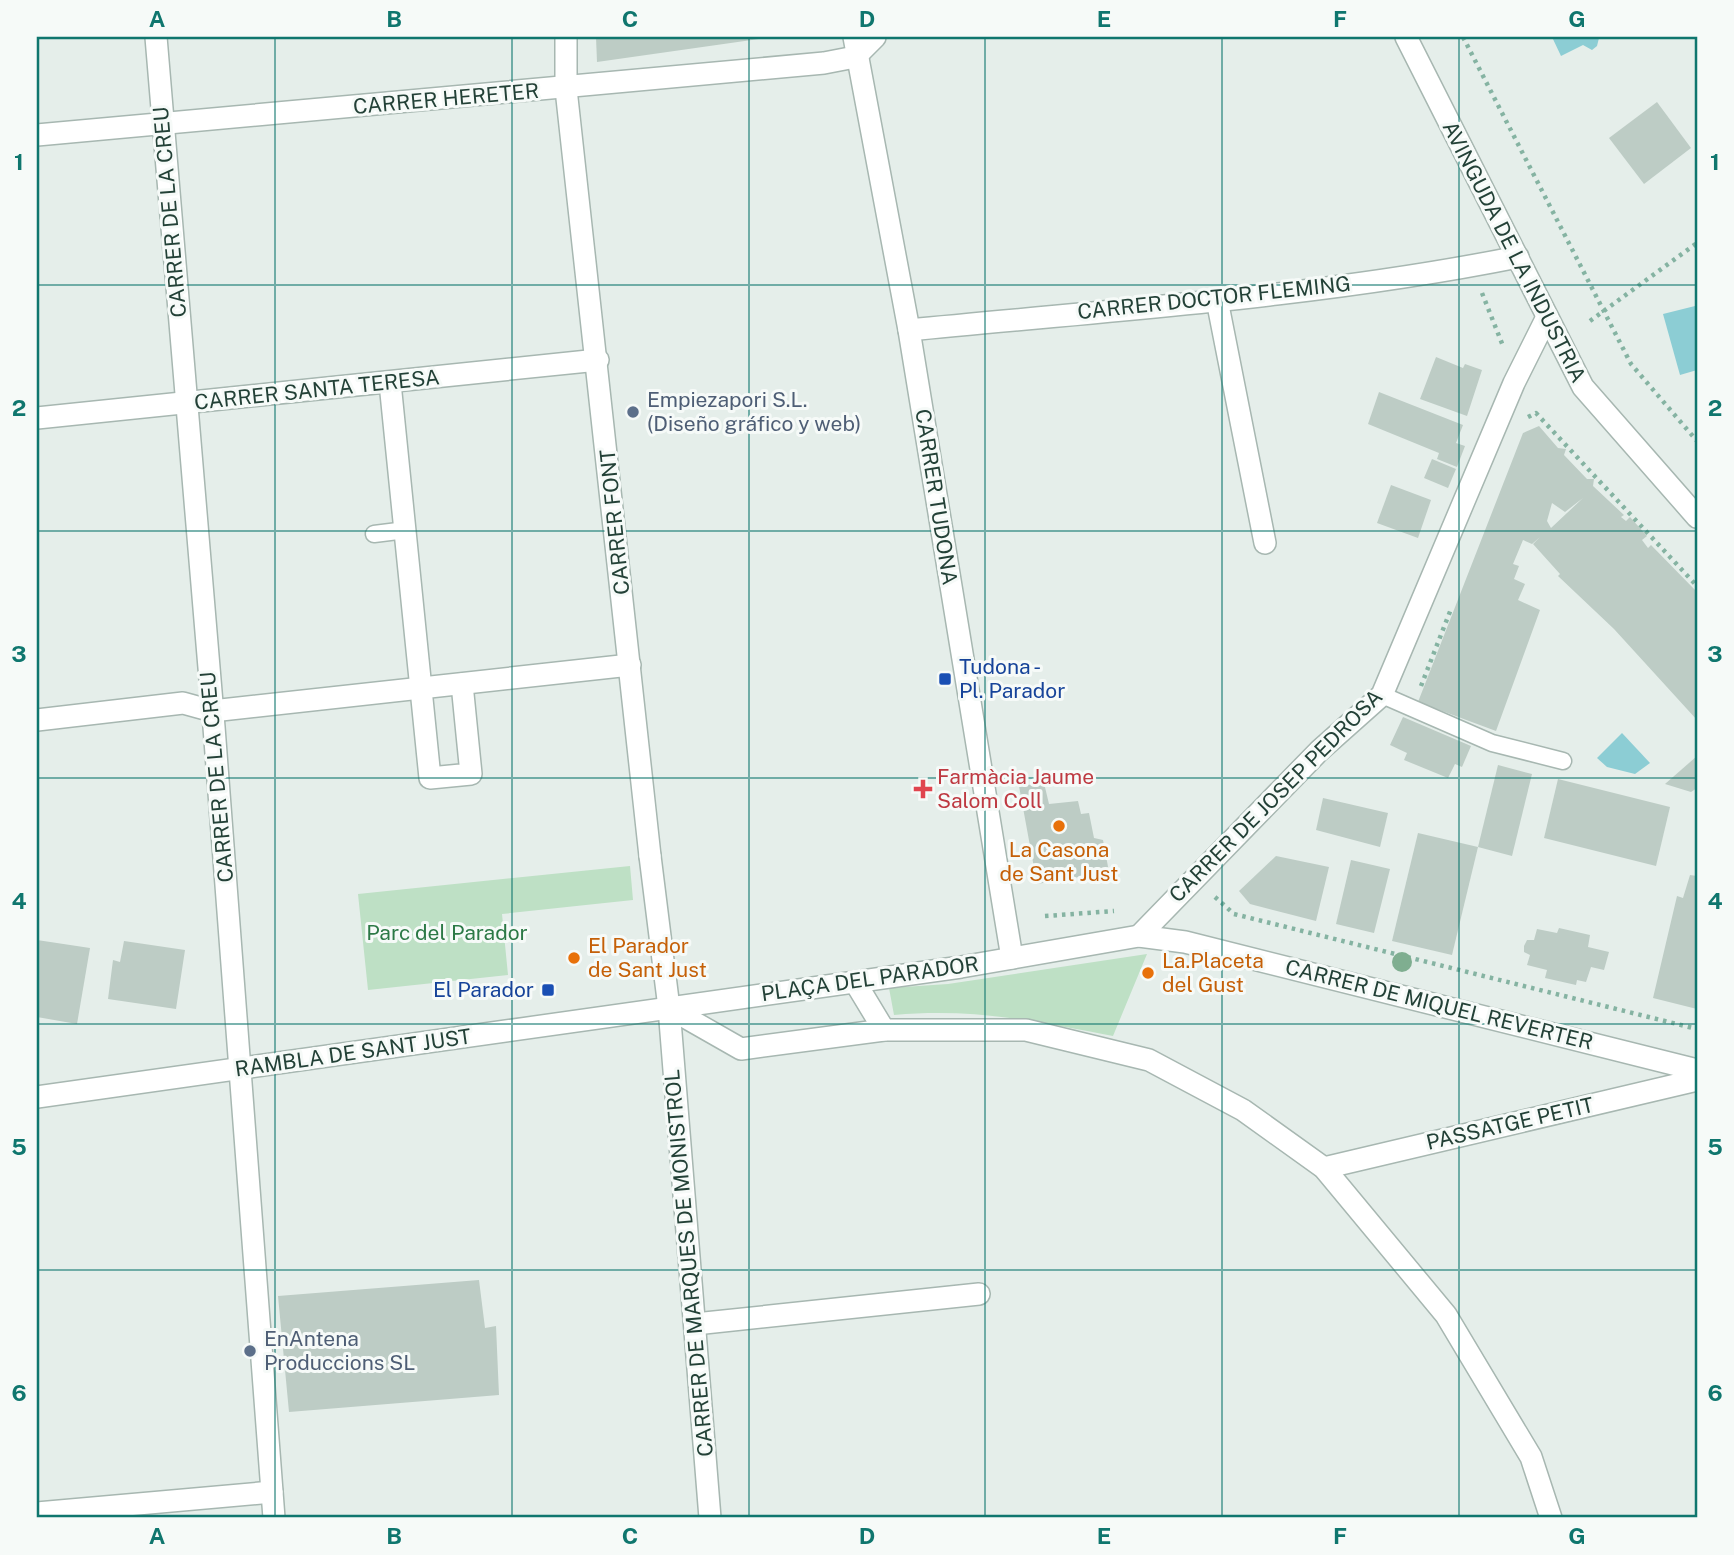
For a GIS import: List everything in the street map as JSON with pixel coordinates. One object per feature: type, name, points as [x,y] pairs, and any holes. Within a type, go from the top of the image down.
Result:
[{"type":"street","name":"CARRER DE LA CREU","points":[[156,37],[212,711],[274,1518]]},
{"type":"street","name":"CARRER FONT","points":[[566,37],[566,89],[669,1008]]},
{"type":"street","points":[[855,47],[875,37]]},
{"type":"street","name":"AVINGUDA DE LA INDUSTRIA","points":[[1405,37],[1583,387],[1697,517]]},
{"type":"street","name":"CARRER HERETER","points":[[37,135],[566,89],[824,63],[855,47]]},
{"type":"street","name":"CARRER TUDONA","points":[[855,47],[909,330],[1012,958]]},
{"type":"street","name":"CARRER DOCTOR FLEMING","points":[[909,330],[1217,300],[1452,270],[1518,257]]},
{"type":"street","points":[[1217,300],[1265,543]]},
{"type":"street","name":"CARRER DE JOSEP PEDROSA","points":[[1139,936],[1319,751],[1382,695],[1514,383],[1547,317]]},
{"type":"street","name":"CARRER SANTA TERESA","points":[[37,418],[598,360]]},
{"type":"street","points":[[390,383],[430,778],[471,774],[462,684]]},
{"type":"street","points":[[37,720],[183,703],[212,711],[630,665]]},
{"type":"street","name":"PLAÇA DEL PARADOR","points":[[669,1008],[1012,958],[1139,936]]},
{"type":"street","name":"CARRER DE MIQUEL REVERTER","points":[[1139,936],[1185,942],[1697,1070]]},
{"type":"street","points":[[855,982],[884,1030]]},
{"type":"street","points":[[669,1008],[741,1049],[884,1030],[1026,1030],[1149,1060],[1243,1110],[1324,1168],[1446,1315],[1531,1457],[1551,1518]]},
{"type":"street","name":"RAMBLA DE SANT JUST","points":[[37,1097],[669,1008]]},
{"type":"street","name":"CARRER DE MARQUES DE MONISTROL","points":[[669,1008],[709,1518]]},
{"type":"street","name":"PASSATGE PETIT","points":[[1324,1168],[1697,1080]]},
{"type":"street","points":[[695,1324],[979,1294]]},
{"type":"street","points":[[37,1513],[272,1492]]},
{"type":"lane","points":[[374,534],[406,530]]},
{"type":"lane","points":[[1382,695],[1492,743],[1563,761]]},
{"type":"path","points":[[1463,37],[1631,364],[1697,441]]},
{"type":"path","points":[[1590,321],[1697,243]]},
{"type":"path","points":[[1482,293],[1496,321],[1504,350]]},
{"type":"path","points":[[1045,916],[1126,910]]},
{"type":"green space","name":"Parc del Parador","points":[[630,866],[633,900],[502,914],[508,975],[368,990],[358,894]]},
{"type":"green space","points":[[1147,954],[1113,1036],[978,1015],[894,1015],[889,988],[948,984]]},
{"type":"water","points":[[1552,37],[1599,38],[1597,46],[1592,50],[1583,45],[1561,56]]},
{"type":"water","points":[[1695,306],[1697,370],[1680,375],[1663,314]]},
{"type":"water","points":[[1622,733],[1650,763],[1635,774],[1607,767],[1597,758]]},
{"type":"building","points":[[596,37],[765,37],[765,38],[597,62]]},
{"type":"building","points":[[1657,102],[1691,148],[1644,184],[1609,138]]},
{"type":"building","points":[[1436,357],[1463,368],[1465,364],[1482,370],[1467,416],[1420,399]]},
{"type":"building","points":[[1379,392],[1463,425],[1456,443],[1465,446],[1457,467],[1437,459],[1439,453],[1368,424]]},
{"type":"building","points":[[1539,426],[1558,448],[1566,449],[1564,455],[1587,479],[1594,479],[1593,486],[1624,515],[1621,517],[1626,521],[1630,517],[1647,536],[1642,540],[1648,548],[1651,545],[1697,592],[1697,720],[1614,629],[1558,576],[1560,574],[1533,544],[1540,537],[1532,544],[1523,540],[1513,564],[1519,566],[1514,579],[1525,584],[1518,600],[1540,610],[1496,731],[1418,702],[1523,433]],"holes":[[[1583,498],[1551,528],[1547,521],[1552,503],[1565,512]]]},
{"type":"building","points":[[1432,459],[1456,469],[1448,488],[1424,478]]},
{"type":"building","points":[[1391,485],[1431,500],[1418,538],[1377,523]]},
{"type":"building","points":[[1403,717],[1471,746],[1462,767],[1455,764],[1448,778],[1404,760],[1407,753],[1390,745]]},
{"type":"building","points":[[1697,756],[1697,788],[1691,792],[1665,784]]},
{"type":"building","points":[[1498,765],[1532,774],[1512,856],[1478,847]]},
{"type":"building","points":[[1558,779],[1670,807],[1656,866],[1544,838]]},
{"type":"building","name":"La Casona de Sant Just","points":[[1044,783],[1049,804],[1078,801],[1081,814],[1089,813],[1094,838],[1103,840],[1109,872],[1037,884],[1019,786]]},
{"type":"building","points":[[1323,798],[1388,813],[1380,847],[1316,830]]},
{"type":"building","points":[[1418,833],[1478,847],[1452,955],[1392,941]]},
{"type":"building","points":[[1276,856],[1329,867],[1316,921],[1250,904],[1239,891]]},
{"type":"building","points":[[1351,860],[1390,869],[1374,933],[1336,924]]},
{"type":"building","points":[[1690,875],[1697,876],[1697,1009],[1653,998],[1677,896],[1683,898]]},
{"type":"building","points":[[1559,928],[1590,935],[1588,947],[1609,952],[1604,970],[1591,967],[1586,982],[1577,980],[1576,985],[1545,978],[1547,970],[1527,965],[1530,955],[1524,952],[1524,946],[1527,940],[1534,940],[1537,929],[1557,933]]},
{"type":"building","points":[[37,940],[90,948],[77,1024],[37,1017]]},
{"type":"building","points":[[124,941],[185,950],[176,1009],[108,999],[113,960],[120,962]]},
{"type":"building","points":[[479,1280],[485,1328],[496,1326],[499,1395],[289,1412],[278,1296]]},
{"type":"place","name":"Empiezapori S.L. (Diseño gráfico y web)","points":[[633,412]]},
{"type":"place","name":"Tudona - Pl. Parador","points":[[945,679]]},
{"type":"place","name":"Farmàcia Jaume Salom Coll","points":[[923,789]]},
{"type":"place","name":"La Casona de Sant Just","points":[[1059,826]]},
{"type":"place","name":"El Parador de Sant Just","points":[[574,958]]},
{"type":"place","name":"La.Placeta del Gust","points":[[1148,973]]},
{"type":"place","name":"El Parador","points":[[548,990]]},
{"type":"place","name":"EnAntena Produccions SL","points":[[250,1351]]}]
